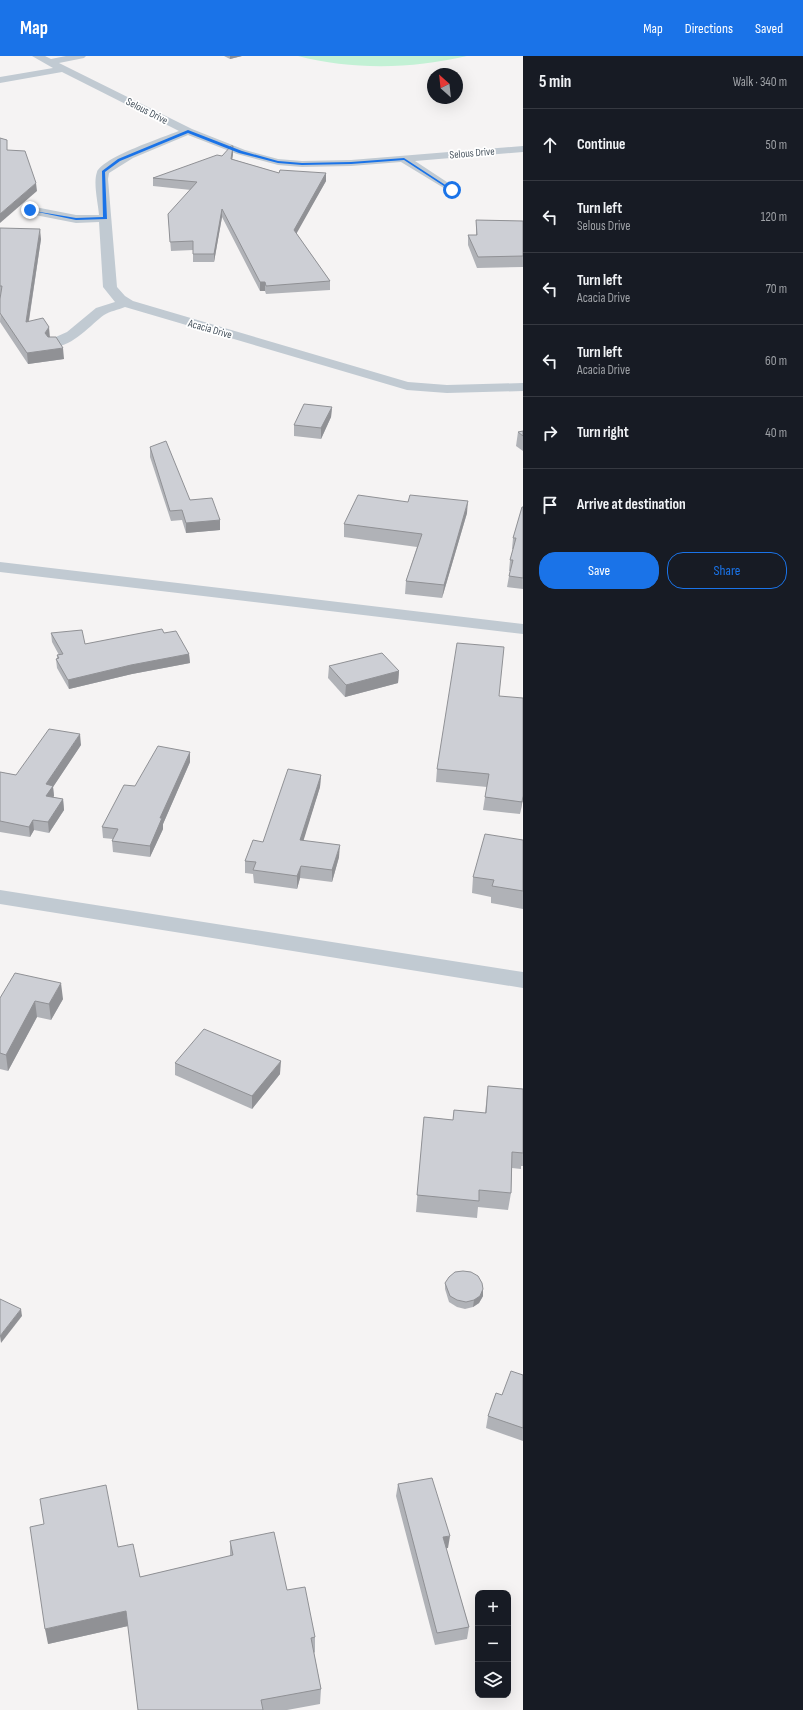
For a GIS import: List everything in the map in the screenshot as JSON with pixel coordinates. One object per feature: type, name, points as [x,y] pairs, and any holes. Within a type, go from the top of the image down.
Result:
[{"type":"street","name":"Selous Drive","points":[[37,56],[188,131],[241,152],[278,162],[302,164],[351,163],[523,149]]},
{"type":"street","points":[[51,62],[81,56]]},
{"type":"street","points":[[0,80],[63,69]]},
{"type":"street","name":"Acacia Drive","points":[[188,131],[119,160],[104,172],[105,218],[110,287],[114,295],[125,303],[144,310],[408,386],[447,388],[523,387]]},
{"type":"street","points":[[404,159],[452,190]]},
{"type":"street","points":[[30,210],[76,219],[105,218]]},
{"type":"street","points":[[54,343],[72,335],[101,311],[125,303]]},
{"type":"street","points":[[0,567],[523,629]]},
{"type":"street","points":[[0,897],[523,980]]},
{"type":"green space","points":[[298,56],[467,56],[404,65],[361,66],[319,61]]},
{"type":"building","points":[[0,138],[7,140],[7,150],[25,151],[36,183],[0,214]]},
{"type":"building","points":[[231,146],[233,146],[231,159],[279,173],[280,170],[326,173],[294,230],[330,281],[266,286],[265,282],[260,282],[222,209],[214,254],[193,254],[193,241],[170,242],[168,214],[197,182],[153,178],[217,155],[222,156]]},
{"type":"building","points":[[476,220],[523,221],[523,256],[478,257],[468,235],[477,235]]},
{"type":"building","points":[[0,228],[40,229],[26,322],[43,318],[49,327],[45,333],[48,337],[56,337],[63,348],[27,353],[0,313],[2,286],[0,286]]},
{"type":"building","points":[[304,404],[332,407],[321,428],[294,425]]},
{"type":"building","points":[[523,431],[523,436],[518,432]]},
{"type":"building","points":[[166,441],[190,500],[212,498],[220,520],[186,523],[182,510],[170,511],[150,447]]},
{"type":"building","points":[[358,495],[408,502],[410,495],[468,501],[444,585],[406,581],[422,534],[344,524]]},
{"type":"building","points":[[522,507],[523,578],[509,576],[513,560],[510,560],[516,538],[513,538]]},
{"type":"building","points":[[162,629],[164,633],[176,631],[189,654],[131,665],[68,680],[56,659],[59,658],[57,655],[63,654],[51,633],[82,630],[85,644]]},
{"type":"building","points":[[457,643],[504,647],[499,696],[523,698],[522,802],[485,797],[489,774],[437,769]]},
{"type":"building","points":[[382,653],[399,671],[346,685],[329,666]]},
{"type":"building","points":[[49,729],[80,734],[46,784],[53,786],[46,796],[63,799],[48,822],[33,820],[29,827],[0,821],[0,772],[16,775]]},
{"type":"building","points":[[158,746],[190,752],[160,818],[162,818],[150,846],[112,841],[118,829],[102,827],[124,785],[135,786]]},
{"type":"building","points":[[288,769],[321,775],[300,840],[340,845],[332,870],[301,866],[297,876],[253,870],[256,862],[245,861],[253,840],[263,842]]},
{"type":"building","points":[[485,834],[523,840],[523,891],[492,886],[494,880],[473,877]]},
{"type":"building","points":[[15,973],[61,983],[49,1004],[35,1001],[6,1055],[0,1053],[0,998]]},
{"type":"building","points":[[204,1029],[281,1061],[252,1096],[175,1063]]},
{"type":"building","points":[[488,1086],[523,1089],[523,1153],[512,1152],[511,1193],[479,1190],[479,1201],[417,1195],[424,1117],[453,1120],[454,1110],[486,1113]]},
{"type":"building","points":[[455,1272],[471,1272],[478,1276],[482,1283],[483,1289],[480,1296],[474,1300],[466,1302],[457,1300],[450,1296],[445,1283]]},
{"type":"building","points":[[0,1299],[21,1309],[0,1336]]},
{"type":"building","points":[[511,1371],[523,1375],[523,1428],[488,1416],[496,1393],[502,1395]]},
{"type":"building","points":[[432,1478],[450,1536],[443,1537],[469,1627],[437,1633],[398,1484]]},
{"type":"building","points":[[106,1485],[118,1547],[133,1544],[140,1577],[233,1555],[230,1541],[274,1532],[287,1590],[305,1587],[315,1637],[311,1638],[321,1689],[261,1700],[263,1710],[138,1710],[126,1611],[45,1629],[30,1527],[44,1524],[40,1499]]},
{"type":"route","points":[[30,210],[76,219],[105,218],[102,179],[104,172],[124,157],[188,131],[241,152],[278,162],[302,164],[351,163],[404,159],[452,190]]}]
